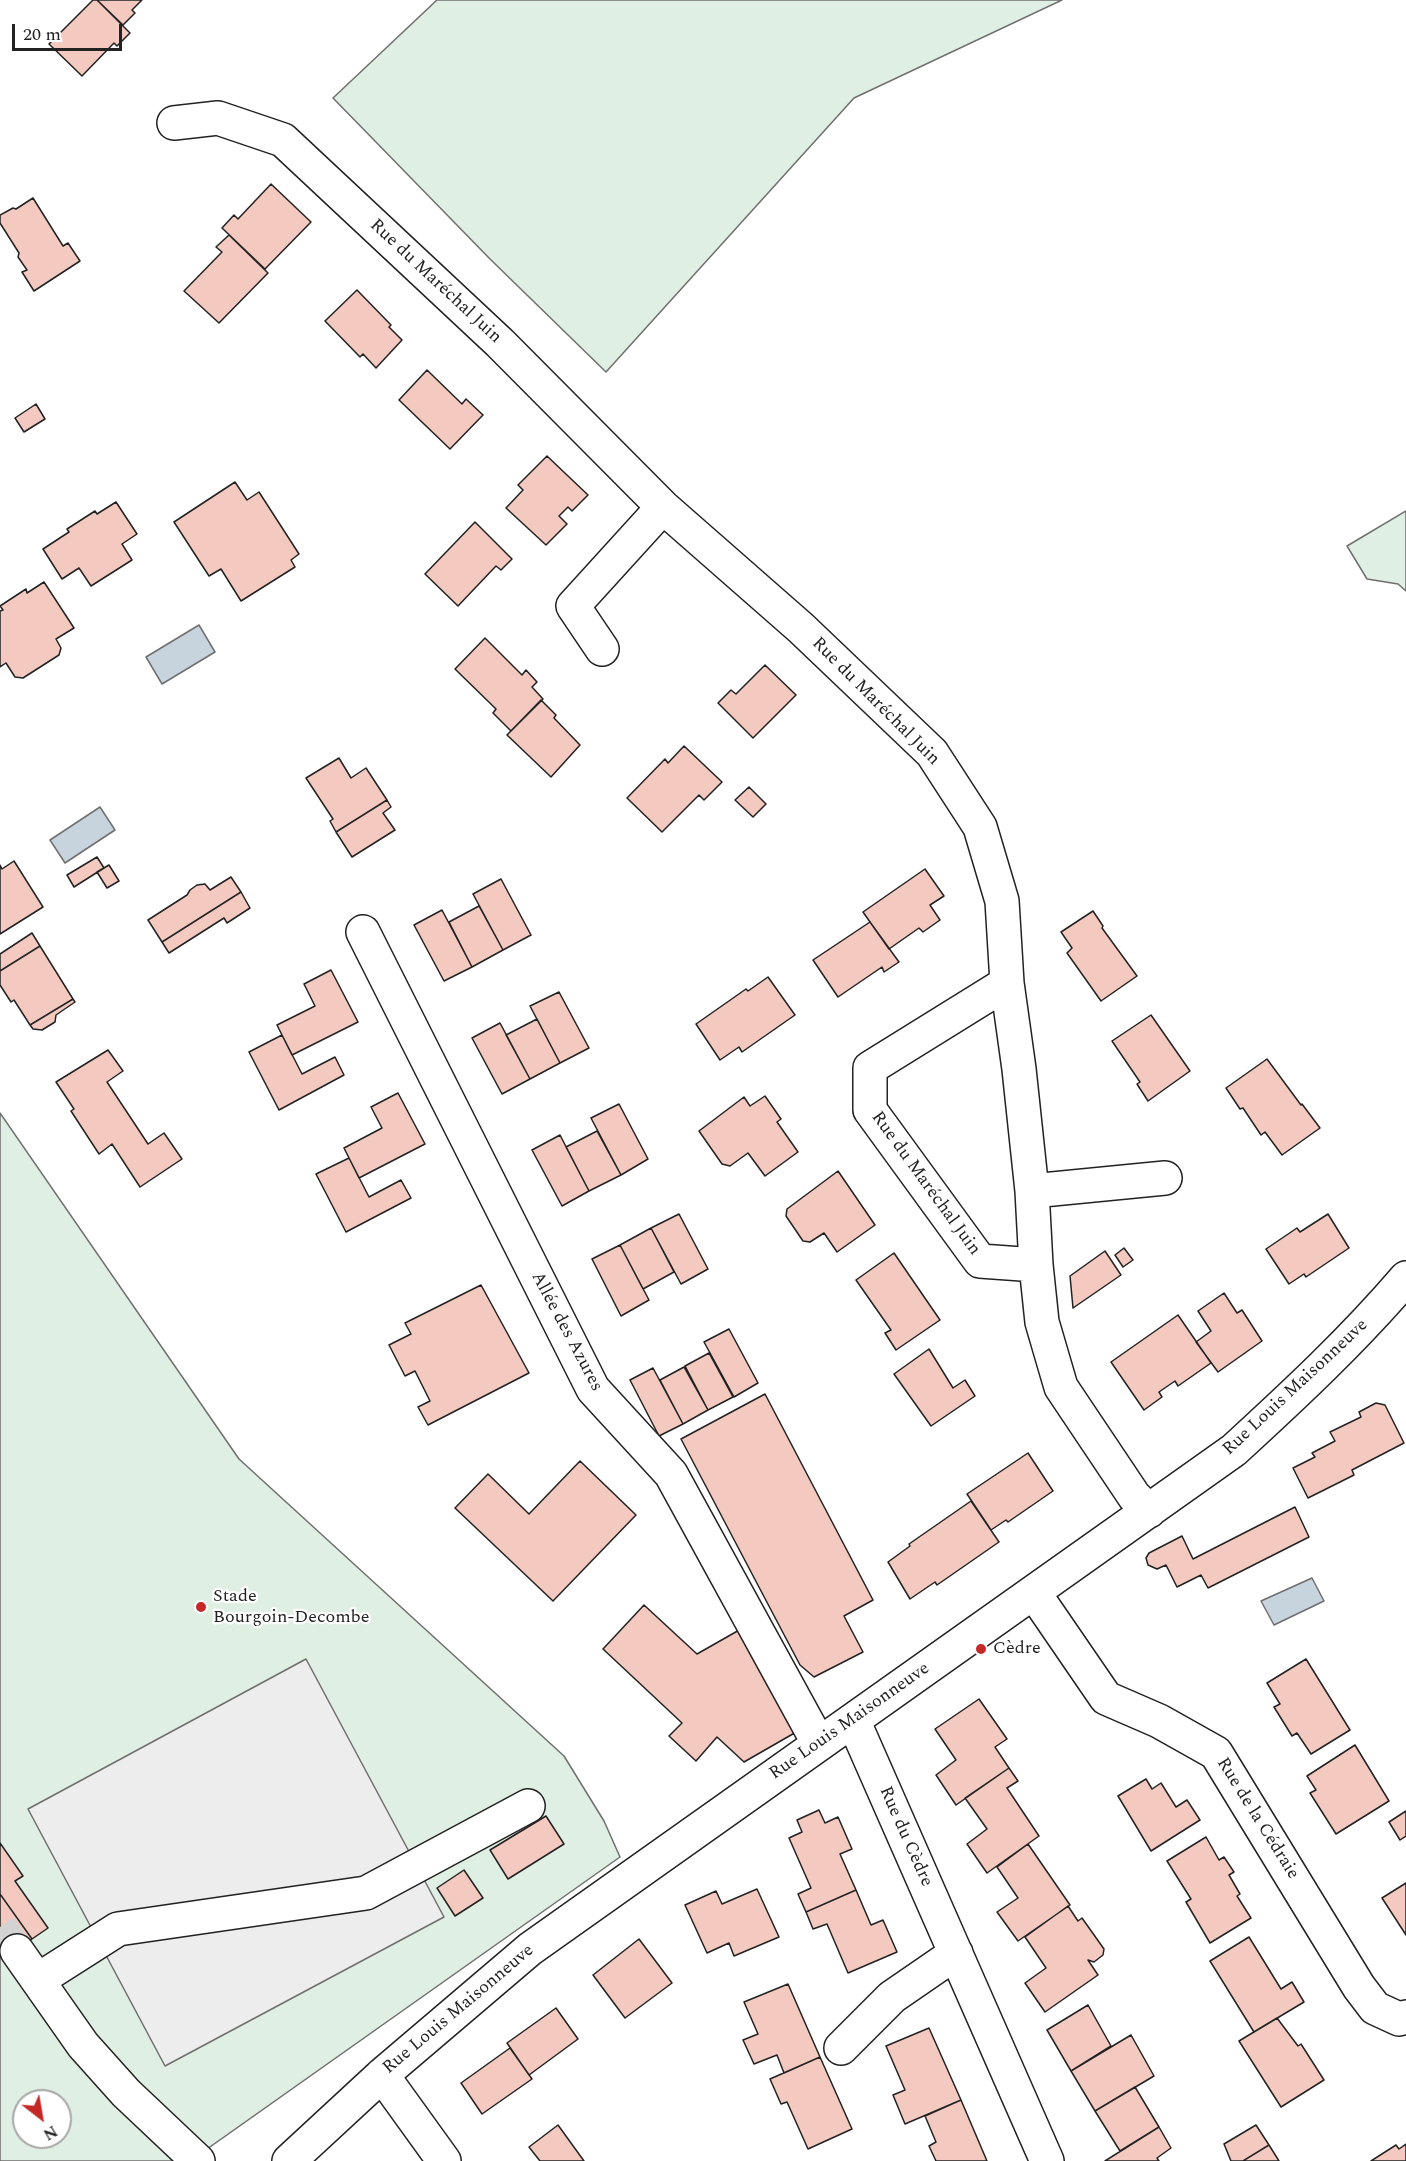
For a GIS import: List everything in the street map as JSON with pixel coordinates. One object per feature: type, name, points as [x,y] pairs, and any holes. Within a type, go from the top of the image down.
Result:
[{"type":"street","name":"Rue du Maréchal Juin","points":[[174,123],[218,118],[283,140],[500,343],[663,507],[801,628],[932,753],[980,827],[1002,901],[1007,983],[1032,1191],[1042,1322],[1061,1387],[1134,1496],[1149,1511]]},
{"type":"street","points":[[602,649],[573,606],[663,507]]},
{"type":"street","name":"Allée des Azures","points":[[363,932],[593,1389],[671,1474],[819,1744]]},
{"type":"street","name":"Rue du Maréchal Juin","points":[[1007,983],[870,1068],[870,1110],[980,1261],[1036,1265]]},
{"type":"street","points":[[1032,1191],[1164,1178]]},
{"type":"street","name":"Rue Louis Maisonneuve","points":[[289,2161],[382,2075],[530,1948],[1234,1450],[1318,1372],[1406,1278]]},
{"type":"street","name":"Rue de la Cédraie","points":[[1034,1593],[1106,1698],[1159,1721],[1216,1753],[1375,2008],[1399,2019],[1406,2017]]},
{"type":"street","name":"Rue du Cèdre","points":[[853,1720],[1047,2161]]},
{"type":"street","points":[[38,1980],[118,1929],[366,1893],[528,1806]]},
{"type":"street","points":[[16,1951],[90,2053],[126,2093],[198,2161]]},
{"type":"street","points":[[841,2048],[892,1997],[956,1953]]},
{"type":"street","points":[[382,2075],[444,2161]]},
{"type":"green space","points":[[437,0],[1062,0],[854,98],[606,372],[490,259],[333,98]]},
{"type":"green space","points":[[1406,511],[1406,591],[1398,584],[1367,579],[1347,546]]},
{"type":"green space","name":"Stade Bourgoin-Decombe","points":[[0,1113],[239,1459],[564,1756],[604,1821],[620,1857],[190,2161],[0,2161]]},
{"type":"shaded area","points":[[199,625],[215,652],[162,684],[146,657]]},
{"type":"shaded area","points":[[100,807],[115,830],[65,863],[50,840]]},
{"type":"shaded area","points":[[1312,1578],[1324,1601],[1274,1625],[1261,1601]]},
{"type":"shaded area","points":[[306,1659],[444,1917],[165,2066],[28,1809]]},
{"type":"building","points":[[93,0],[97,0],[130,33],[117,46],[114,43],[82,76],[49,44]]},
{"type":"building","points":[[97,0],[142,0],[132,10],[135,13],[123,25]]},
{"type":"building","points":[[271,184],[311,222],[265,269],[222,228],[234,215],[238,219]]},
{"type":"building","points":[[33,198],[63,246],[68,243],[80,261],[34,291],[22,272],[27,270],[18,257],[19,253],[0,223],[0,215],[13,208],[16,209]]},
{"type":"building","points":[[229,235],[268,273],[219,323],[184,291],[222,252],[216,247]]},
{"type":"building","points":[[357,290],[391,325],[389,327],[402,340],[376,368],[363,354],[360,357],[325,321]]},
{"type":"building","points":[[427,370],[462,404],[466,399],[483,415],[450,449],[399,400]]},
{"type":"building","points":[[36,404],[45,419],[24,432],[15,418]]},
{"type":"building","points":[[547,456],[588,495],[572,511],[568,507],[559,516],[567,524],[546,545],[506,508],[523,490],[518,485]]},
{"type":"building","points":[[235,482],[247,500],[259,492],[299,554],[291,560],[295,567],[241,601],[221,569],[209,576],[174,522]]},
{"type":"building","points":[[116,502],[137,534],[122,544],[132,560],[91,586],[79,568],[62,579],[43,549],[69,532],[67,529],[95,511],[97,514]]},
{"type":"building","points":[[475,522],[512,559],[501,570],[496,566],[458,606],[425,574]]},
{"type":"building","points":[[44,582],[74,628],[56,639],[61,648],[59,655],[23,678],[15,677],[6,663],[0,667],[0,611],[3,610],[0,606],[26,589],[27,593]]},
{"type":"building","points":[[485,638],[522,675],[526,670],[537,682],[532,687],[543,699],[511,731],[493,713],[496,709],[455,669]]},
{"type":"building","points":[[765,665],[796,695],[753,738],[718,703],[731,690],[736,694]]},
{"type":"building","points":[[541,700],[556,715],[554,718],[580,745],[551,777],[507,735]]},
{"type":"building","points":[[684,746],[722,782],[704,800],[699,795],[662,832],[627,798],[665,759],[668,763]]},
{"type":"building","points":[[339,758],[351,778],[366,768],[387,800],[336,832],[330,821],[333,819],[306,778]]},
{"type":"building","points":[[749,787],[766,804],[753,817],[735,800]]},
{"type":"building","points":[[387,800],[391,807],[383,813],[395,830],[352,857],[336,832]]},
{"type":"building","points":[[97,857],[104,868],[74,887],[67,875]]},
{"type":"building","points":[[14,861],[43,907],[0,934],[0,865],[2,869]]},
{"type":"building","points":[[109,865],[119,881],[107,888],[97,872]]},
{"type":"building","points":[[925,869],[944,896],[930,905],[940,920],[923,932],[919,928],[889,949],[863,912]]},
{"type":"building","points":[[231,877],[241,892],[162,942],[148,920],[187,895],[197,885],[205,884],[210,890]]},
{"type":"building","points":[[501,879],[531,935],[503,950],[473,894]]},
{"type":"building","points":[[241,892],[250,908],[227,923],[224,918],[169,953],[162,942]]},
{"type":"building","points":[[479,906],[503,950],[472,967],[449,922]]},
{"type":"building","points":[[442,910],[472,967],[444,981],[414,925]]},
{"type":"building","points":[[1093,911],[1103,926],[1102,928],[1137,976],[1101,1001],[1067,953],[1072,948],[1061,932]]},
{"type":"building","points":[[870,922],[899,962],[884,972],[882,967],[838,997],[813,960]]},
{"type":"building","points":[[32,933],[40,946],[0,971],[0,954]]},
{"type":"building","points":[[40,946],[73,999],[30,1025],[14,1000],[11,1002],[0,985],[0,971]]},
{"type":"building","points":[[331,970],[358,1022],[292,1055],[277,1025],[315,1006],[304,984]]},
{"type":"building","points":[[768,977],[795,1015],[742,1052],[739,1047],[720,1060],[696,1024],[746,989],[748,991]]},
{"type":"building","points":[[559,992],[589,1048],[560,1063],[530,1006]]},
{"type":"building","points":[[73,999],[75,1002],[56,1015],[55,1022],[42,1030],[33,1029],[30,1025]]},
{"type":"building","points":[[1151,1015],[1190,1071],[1148,1101],[1137,1084],[1140,1082],[1112,1041]]},
{"type":"building","points":[[537,1019],[560,1063],[530,1079],[506,1035]]},
{"type":"building","points":[[500,1023],[530,1079],[502,1094],[472,1038]]},
{"type":"building","points":[[282,1035],[302,1074],[335,1057],[344,1075],[279,1110],[249,1052]]},
{"type":"building","points":[[108,1050],[123,1071],[107,1082],[148,1144],[164,1133],[182,1159],[140,1187],[112,1144],[99,1154],[71,1111],[74,1109],[56,1082]]},
{"type":"building","points":[[1267,1059],[1320,1128],[1282,1155],[1265,1132],[1261,1135],[1226,1088]]},
{"type":"building","points":[[398,1093],[425,1144],[359,1178],[344,1148],[382,1128],[371,1107]]},
{"type":"building","points":[[765,1096],[781,1119],[777,1122],[798,1152],[765,1176],[748,1153],[730,1166],[722,1164],[699,1131],[744,1097],[750,1106]]},
{"type":"building","points":[[619,1104],[648,1159],[621,1175],[591,1118]]},
{"type":"building","points":[[597,1131],[621,1175],[589,1191],[566,1147]]},
{"type":"building","points":[[560,1135],[589,1191],[562,1206],[532,1150]]},
{"type":"building","points":[[349,1158],[369,1197],[401,1180],[411,1198],[346,1232],[316,1174]]},
{"type":"building","points":[[838,1171],[875,1225],[837,1252],[824,1233],[810,1242],[803,1241],[786,1216],[787,1209]]},
{"type":"building","points":[[679,1214],[708,1269],[681,1284],[651,1228]]},
{"type":"building","points":[[1328,1214],[1349,1248],[1306,1277],[1304,1274],[1289,1284],[1266,1249],[1297,1228],[1300,1232]]},
{"type":"building","points":[[651,1228],[674,1272],[643,1289],[620,1245]]},
{"type":"building","points":[[620,1245],[649,1300],[621,1316],[592,1259]]},
{"type":"building","points":[[1124,1248],[1133,1260],[1123,1267],[1115,1255]]},
{"type":"building","points":[[1105,1251],[1121,1275],[1073,1308],[1070,1276]]},
{"type":"building","points":[[894,1253],[940,1320],[896,1350],[885,1333],[891,1330],[856,1280]]},
{"type":"building","points":[[481,1285],[529,1373],[428,1425],[418,1407],[430,1401],[415,1371],[405,1376],[389,1345],[411,1334],[405,1323]]},
{"type":"building","points":[[1224,1293],[1237,1313],[1242,1310],[1262,1341],[1218,1372],[1196,1342],[1211,1331],[1198,1311]]},
{"type":"building","points":[[1178,1315],[1211,1363],[1178,1386],[1175,1381],[1159,1392],[1162,1397],[1144,1410],[1111,1362]]},
{"type":"building","points":[[729,1329],[758,1383],[734,1397],[704,1342]]},
{"type":"building","points":[[929,1349],[953,1388],[965,1380],[975,1396],[931,1426],[894,1374]]},
{"type":"building","points":[[709,1353],[733,1397],[708,1410],[685,1366]]},
{"type":"building","points":[[684,1367],[708,1410],[683,1424],[660,1380]]},
{"type":"building","points":[[653,1368],[683,1424],[659,1436],[630,1380]]},
{"type":"building","points":[[765,1394],[873,1600],[844,1616],[863,1652],[814,1677],[800,1665],[681,1439]]},
{"type":"building","points":[[1376,1403],[1385,1405],[1404,1443],[1352,1470],[1354,1475],[1308,1498],[1293,1468],[1315,1457],[1312,1453],[1335,1441],[1330,1432],[1361,1417],[1359,1412]]},
{"type":"building","points":[[1028,1453],[1053,1491],[1008,1522],[1006,1520],[991,1530],[967,1494]]},
{"type":"building","points":[[580,1461],[636,1515],[553,1601],[455,1508],[488,1474],[529,1514]]},
{"type":"building","points":[[971,1501],[999,1542],[937,1585],[935,1582],[910,1599],[888,1562],[910,1546],[909,1544]]},
{"type":"building","points":[[1295,1507],[1309,1537],[1208,1588],[1201,1575],[1177,1587],[1166,1565],[1157,1569],[1148,1565],[1146,1558],[1149,1553],[1182,1536],[1193,1559]]},
{"type":"building","points":[[644,1605],[697,1654],[741,1629],[798,1731],[744,1762],[717,1737],[696,1761],[669,1736],[682,1723],[603,1649]]},
{"type":"building","points":[[1306,1659],[1350,1730],[1311,1754],[1297,1733],[1292,1736],[1274,1707],[1280,1704],[1267,1683]]},
{"type":"building","points":[[979,1699],[1007,1739],[995,1747],[1009,1768],[956,1805],[936,1775],[956,1760],[935,1729]]},
{"type":"building","points":[[1355,1745],[1389,1801],[1336,1834],[1310,1793],[1316,1790],[1307,1776]]},
{"type":"building","points":[[1009,1768],[1018,1781],[1007,1788],[1039,1836],[987,1873],[967,1844],[987,1829],[965,1798]]},
{"type":"building","points":[[1146,1779],[1152,1789],[1161,1783],[1176,1807],[1187,1800],[1200,1820],[1151,1851],[1118,1796]]},
{"type":"building","points":[[819,1810],[825,1823],[838,1817],[852,1849],[840,1854],[856,1890],[806,1912],[798,1894],[811,1888],[789,1838],[802,1832],[797,1820]]},
{"type":"building","points":[[1406,1811],[1406,1836],[1400,1840],[1389,1822]]},
{"type":"building","points":[[546,1816],[564,1844],[508,1879],[490,1850]]},
{"type":"building","points":[[1206,1837],[1219,1860],[1224,1857],[1234,1872],[1229,1875],[1240,1894],[1237,1896],[1251,1918],[1210,1943],[1186,1902],[1191,1899],[1167,1861]]},
{"type":"building","points":[[0,1843],[23,1876],[15,1881],[48,1928],[32,1939],[0,1894]]},
{"type":"building","points":[[1028,1844],[1070,1905],[1018,1941],[997,1912],[1018,1898],[997,1867]]},
{"type":"building","points":[[464,1870],[483,1898],[455,1916],[437,1888]]},
{"type":"building","points":[[1406,1883],[1406,1935],[1382,1898]]},
{"type":"building","points":[[757,1889],[779,1937],[734,1956],[729,1943],[707,1953],[685,1905],[716,1891],[722,1904]]},
{"type":"building","points":[[856,1890],[871,1925],[883,1920],[897,1952],[848,1973],[827,1924],[813,1929],[806,1912]]},
{"type":"building","points":[[0,1894],[32,1939],[8,1957],[0,1946]]},
{"type":"building","points":[[1068,1906],[1078,1921],[1082,1918],[1104,1949],[1103,1955],[1094,1962],[1088,1960],[1098,1975],[1045,2012],[1025,1983],[1046,1968],[1025,1937]]},
{"type":"building","points":[[1249,1937],[1281,1989],[1292,1982],[1304,2002],[1254,2032],[1210,1961]]},
{"type":"building","points":[[639,1939],[672,1983],[625,2018],[593,1975]]},
{"type":"building","points":[[788,1984],[820,2057],[784,2073],[777,2055],[754,2064],[743,2040],[758,2034],[744,2002]]},
{"type":"building","points":[[1088,2005],[1111,2046],[1071,2071],[1047,2030]]},
{"type":"building","points":[[556,2008],[578,2039],[529,2075],[507,2043]]},
{"type":"building","points":[[1277,2018],[1298,2046],[1301,2044],[1324,2080],[1281,2107],[1239,2041]]},
{"type":"building","points":[[929,2028],[961,2100],[905,2124],[893,2095],[905,2090],[886,2046]]},
{"type":"building","points":[[1131,2035],[1154,2076],[1095,2111],[1071,2071]]},
{"type":"building","points":[[510,2048],[532,2079],[482,2114],[461,2083]]},
{"type":"building","points":[[820,2057],[852,2129],[808,2149],[787,2102],[781,2104],[770,2079]]},
{"type":"building","points":[[1135,2087],[1159,2127],[1120,2151],[1095,2111]]},
{"type":"building","points":[[961,2100],[987,2161],[936,2161],[929,2146],[936,2142],[925,2116]]},
{"type":"building","points":[[558,2125],[584,2161],[540,2161],[529,2147]]},
{"type":"building","points":[[1256,2125],[1269,2145],[1243,2161],[1231,2161],[1224,2144]]},
{"type":"building","points":[[1159,2127],[1171,2148],[1157,2158],[1159,2161],[1105,2161]]},
{"type":"building","points":[[1406,2144],[1406,2161],[1371,2161],[1396,2145],[1399,2149]]},
{"type":"building","points":[[1269,2145],[1279,2161],[1243,2161]]},
{"type":"tunnel","points":[[0,1927],[17,1951]]},
{"type":"place","name":"Stade Bourgoin-Decombe","points":[[201,1607]]},
{"type":"place","name":"Cèdre","points":[[981,1649]]}]
